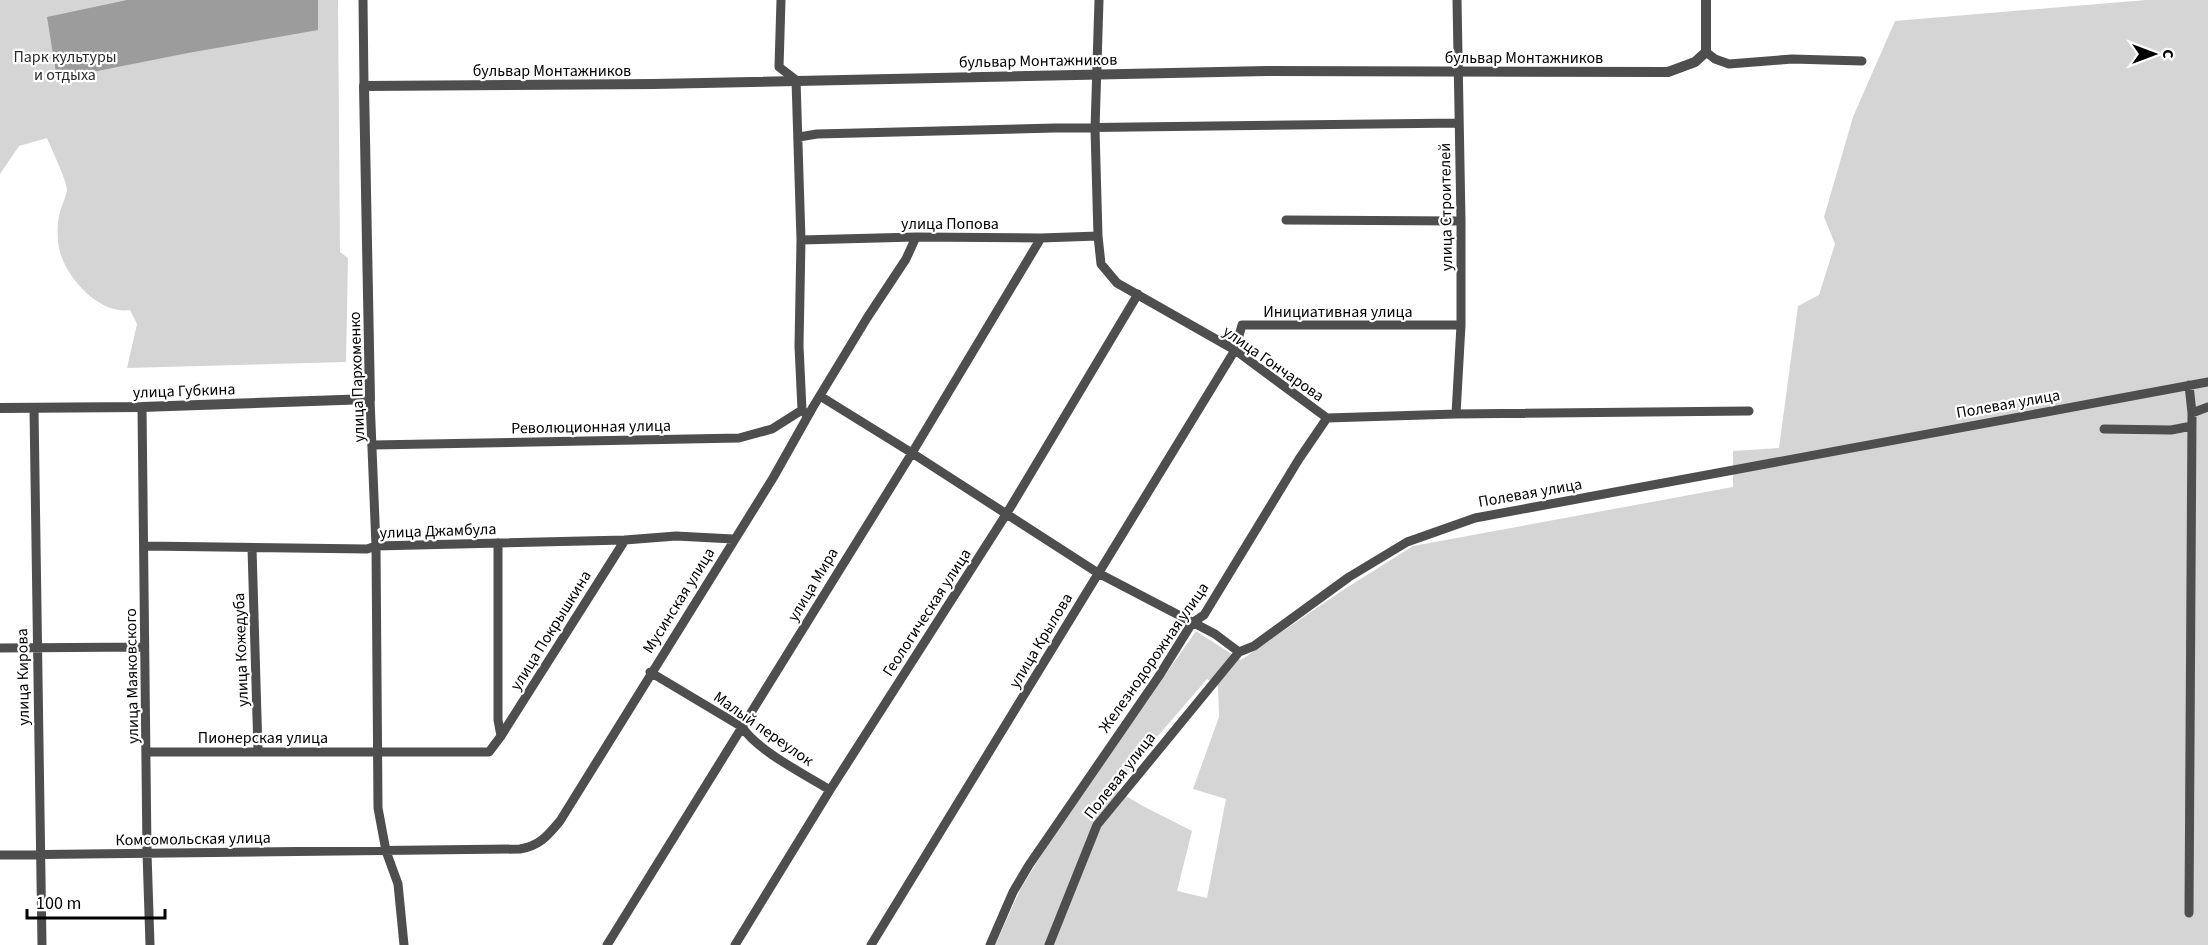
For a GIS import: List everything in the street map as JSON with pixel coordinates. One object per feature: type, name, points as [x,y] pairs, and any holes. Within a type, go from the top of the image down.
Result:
[{"type":"street","name":"улица Пархоменко","points":[[363,0],[370,399],[376,546],[378,808],[386,851],[398,884],[404,945]]},
{"type":"street","points":[[781,0],[779,67],[796,80],[801,240],[799,346],[805,413]]},
{"type":"street","name":"улица Гончарова","points":[[1099,0],[1095,129],[1101,264],[1117,283],[1235,350],[1327,418],[1456,414],[1749,411]]},
{"type":"street","name":"улица Строителей","points":[[1456,414],[1461,325],[1458,0]]},
{"type":"street","points":[[1706,0],[1706,52],[1715,59],[1729,64],[1792,59],[1862,61]]},
{"type":"street","name":"бульвар Монтажников","points":[[364,86],[654,84],[1267,71],[1668,72],[1695,63],[1706,52]]},
{"type":"street","points":[[799,137],[958,130],[1459,123]]},
{"type":"street","points":[[1286,220],[1461,221]]},
{"type":"street","name":"улица Попова","points":[[801,240],[1098,236]]},
{"type":"street","name":"Мусинская улица","points":[[386,851],[533,847],[542,841],[560,821],[650,672],[773,478],[805,413],[820,396],[906,259],[916,237]]},
{"type":"street","name":"улица Мира","points":[[607,945],[912,453],[1041,238]]},
{"type":"street","name":"Геологическая улица","points":[[735,945],[830,790],[1007,513],[1138,294]]},
{"type":"street","name":"Инициативная улица","points":[[1235,350],[1242,325],[1461,325]]},
{"type":"street","name":"улица Крылова","points":[[871,945],[1235,350]]},
{"type":"street","name":"Полевая улица","points":[[1049,945],[1097,825],[1239,651],[1254,646],[1349,577],[1407,542],[1475,518],[2208,382]]},
{"type":"street","points":[[2189,385],[2192,412],[2189,913]]},
{"type":"street","points":[[820,396],[1098,573],[1215,634],[1239,651]]},
{"type":"street","name":"улица Губкина","points":[[0,408],[142,407],[370,399]]},
{"type":"street","name":"улица Маяковского","points":[[142,407],[150,945]]},
{"type":"street","points":[[2192,412],[2208,407]]},
{"type":"street","name":"улица Кирова","points":[[34,409],[42,945]]},
{"type":"street","name":"Революционная улица","points":[[373,445],[738,438],[772,429],[805,413]]},
{"type":"street","name":"Железнодорожная улица","points":[[990,945],[1013,892],[1029,865],[1159,676],[1192,623],[1204,615],[1327,418]]},
{"type":"street","points":[[2104,429],[2171,430],[2192,426]]},
{"type":"street","name":"улица Джамбула","points":[[145,546],[366,549],[376,546],[625,540],[676,536],[733,539]]},
{"type":"street","name":"улица Покрышкина","points":[[378,753],[489,752],[625,540]]},
{"type":"street","name":"улица Покрышкина","points":[[498,543],[498,720],[501,736]]},
{"type":"street","name":"улица Кожедуба","points":[[252,548],[258,752]]},
{"type":"street","points":[[0,648],[144,647]]},
{"type":"street","name":"Малый переулок","points":[[650,672],[742,727],[749,737],[793,768],[830,790]]},
{"type":"street","name":"Пионерская улица","points":[[147,752],[378,753]]},
{"type":"street","name":"Комсомольская улица","points":[[0,855],[386,851]]},
{"type":"green space","name":"Парк культуры и отдыха","points":[[0,0],[338,0],[340,252],[348,258],[346,362],[127,368],[137,324],[130,310],[118,310],[95,300],[76,282],[63,259],[58,244],[58,225],[67,190],[47,138],[19,146],[0,174]]},
{"type":"green space","points":[[2146,0],[2208,0],[2208,945],[995,945],[1021,888],[1057,830],[1196,631],[1241,660],[1343,590],[1413,546],[1733,487],[1733,451],[1779,448],[1798,306],[1819,295],[1835,244],[1824,217],[1853,117],[1895,21]],"holes":[[[1207,679],[1218,686],[1219,717],[1193,789],[1226,799],[1207,898],[1177,891],[1192,831],[1113,788]]]},
{"type":"shaded area","points":[[127,0],[318,0],[318,30],[57,79],[47,17]]}]
